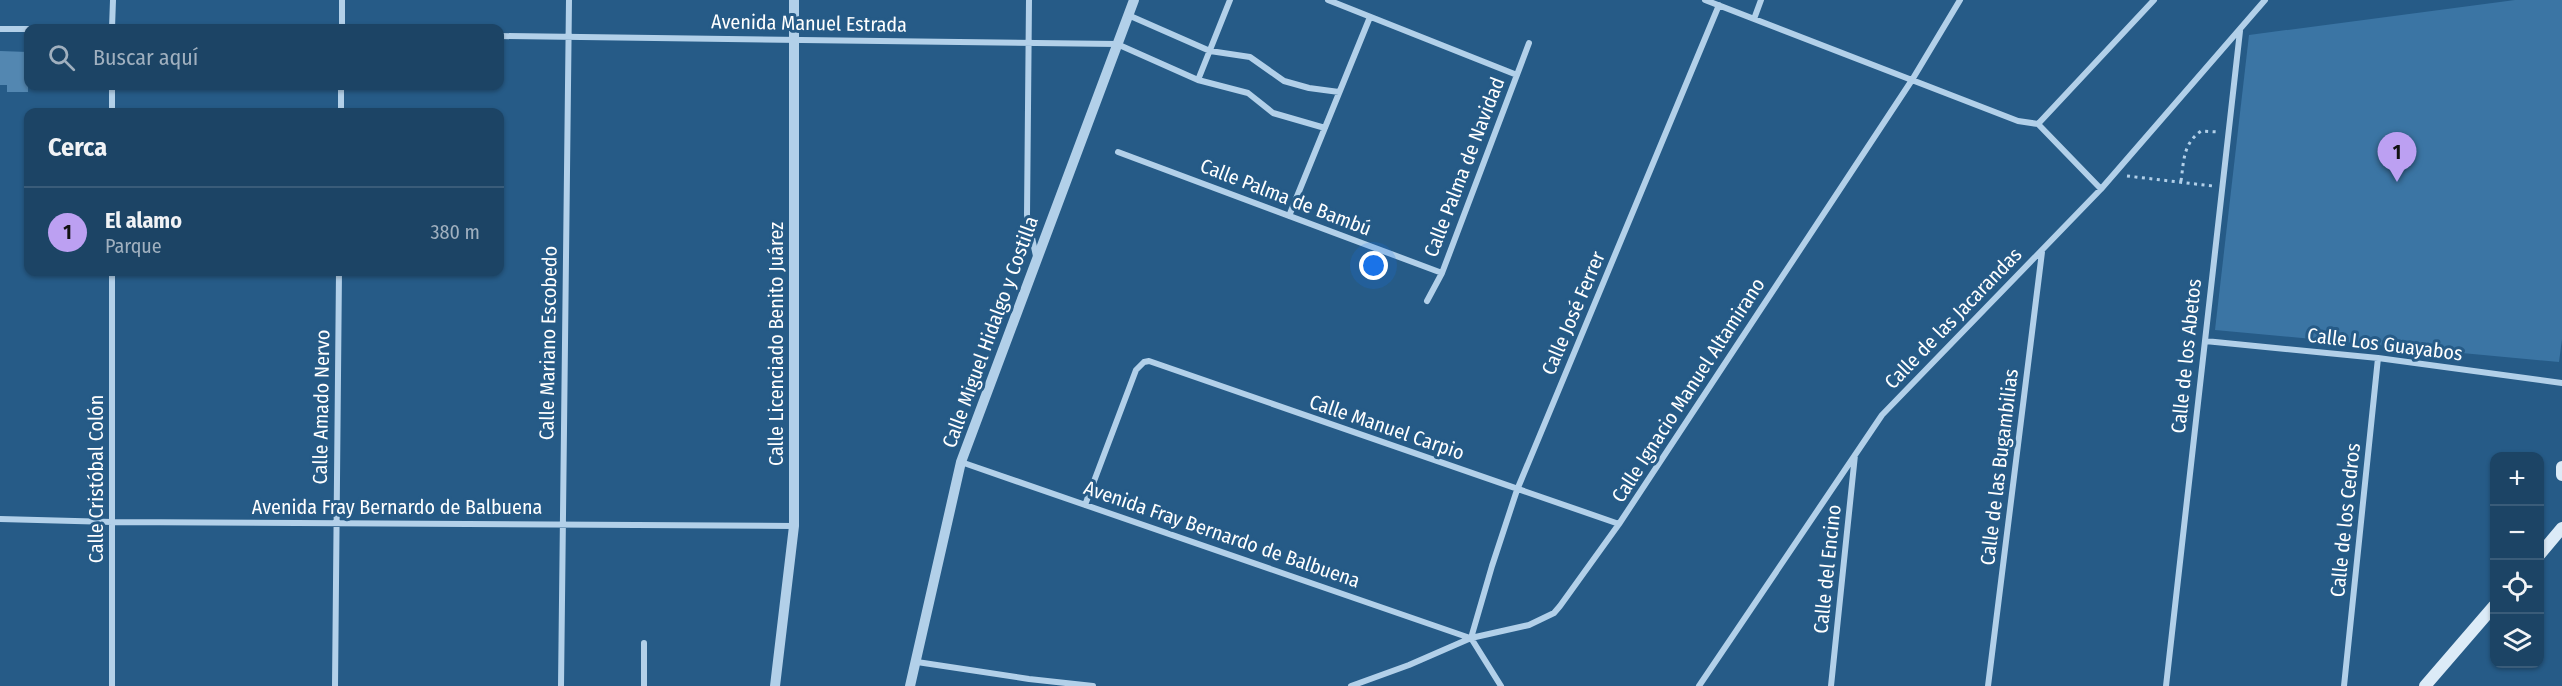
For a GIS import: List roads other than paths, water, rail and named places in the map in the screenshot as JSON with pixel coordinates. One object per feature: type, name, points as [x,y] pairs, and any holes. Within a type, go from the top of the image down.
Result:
[{"type":"main road","points":[[2562,467],[2562,475]]},
{"type":"main road","points":[[2544,549],[2562,528]]},
{"type":"main road","points":[[2425,686],[2490,611]]},
{"type":"street","points":[[112,24],[113,0]]},
{"type":"street","points":[[342,0],[342,24]]},
{"type":"street","name":"Calle Mariano Escobedo","points":[[561,686],[569,0]]},
{"type":"street","name":"Calle Licenciado Benito Juárez","points":[[775,686],[794,526],[794,0]]},
{"type":"street","points":[[1029,0],[1027,215],[1036,258]]},
{"type":"street","name":"Calle Miguel Hidalgo y Costilla","points":[[910,686],[961,462],[1134,0]]},
{"type":"street","points":[[1198,80],[1230,0]]},
{"type":"street","points":[[1328,0],[1517,75]]},
{"type":"street","points":[[1705,0],[2019,121],[2038,124],[2101,189]]},
{"type":"street","points":[[1754,19],[1761,0]]},
{"type":"street","name":"Calle Ignacio Manuel Altamirano","points":[[1351,686],[1409,665],[1471,638],[1529,625],[1554,613],[1619,524],[1912,80],[1960,0]]},
{"type":"street","points":[[2038,124],[2154,0]]},
{"type":"street","name":"Calle de las Jacarandas","points":[[1699,686],[1882,415],[2101,189],[2265,0]]},
{"type":"street","name":"Calle José Ferrer","points":[[1471,638],[1517,490],[1719,5]]},
{"type":"street","points":[[1128,15],[1210,51],[1250,57],[1277,77],[1296,85],[1339,92]]},
{"type":"street","points":[[1289,216],[1370,17]]},
{"type":"street","points":[[0,29],[24,29]]},
{"type":"street","name":"Calle de los Abetos","points":[[2166,686],[2240,31]]},
{"type":"street","name":"Avenida Manuel Estrada","points":[[504,36],[1117,44]]},
{"type":"street","name":"Calle Palma de Navidad","points":[[1427,301],[1442,273],[1529,43]]},
{"type":"street","points":[[1117,44],[1198,80],[1241,90],[1273,113],[1325,128]]},
{"type":"street","points":[[112,90],[112,108]]},
{"type":"street","points":[[341,90],[341,108]]},
{"type":"street","name":"Calle Palma de Bambú","points":[[1118,152],[1442,273]]},
{"type":"street","name":"Calle de las Bugambilias","points":[[1988,686],[2042,252]]},
{"type":"street","name":"Calle Cristóbal Colón","points":[[112,276],[112,686]]},
{"type":"street","name":"Calle Amado Nervo","points":[[335,686],[339,276]]},
{"type":"street","name":"Calle Los Guayabos","points":[[2205,341],[2379,358],[2562,383]]},
{"type":"street","name":"Calle de los Cedros","points":[[2344,686],[2379,358]]},
{"type":"street","name":"Calle Manuel Carpio","points":[[1085,505],[1136,370],[1144,362],[1149,361],[1619,524]]},
{"type":"street","name":"Calle del Encino","points":[[1831,686],[1856,455]]},
{"type":"street","name":"Avenida Fray Bernardo de Balbuena","points":[[961,462],[1471,638]]},
{"type":"street","name":"Avenida Fray Bernardo de Balbuena","points":[[0,519],[337,524],[794,526]]},
{"type":"street","points":[[1471,638],[1501,686]]},
{"type":"street","points":[[644,643],[644,686]]},
{"type":"street","points":[[917,662],[1029,683],[1093,686]]},
{"type":"place","name":"El alamo","points":[[2397,182]]}]
